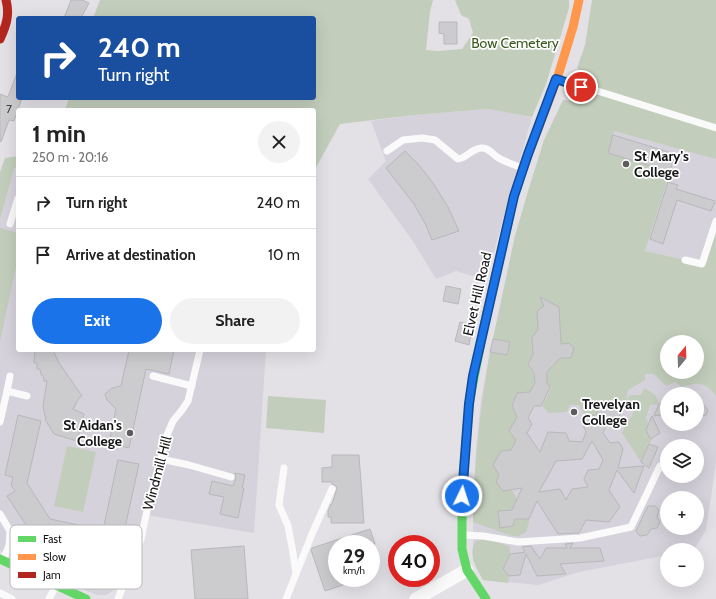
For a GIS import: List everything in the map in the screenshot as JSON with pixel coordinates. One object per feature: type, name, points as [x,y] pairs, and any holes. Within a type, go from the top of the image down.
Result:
[{"type":"street","points":[[0,39],[7,24],[9,14],[6,0]]},
{"type":"street","name":"Elvet Hill Road","points":[[486,599],[467,570],[464,559],[462,535],[465,449],[473,376],[513,201],[523,168],[556,79],[573,27],[578,0]]},
{"type":"street","points":[[416,599],[467,570]]},
{"type":"street","points":[[63,589],[86,599]]},
{"type":"lane","points":[[556,79],[716,128]]},
{"type":"lane","points":[[387,151],[403,140],[422,138],[435,140],[458,159],[465,157],[475,149],[482,148],[489,150],[505,161],[523,168]]},
{"type":"lane","points":[[10,224],[16,204]]},
{"type":"lane","points":[[685,260],[702,264],[716,221]]},
{"type":"lane","name":"Windmill Hill","points":[[142,539],[146,515],[167,435],[173,421],[188,401],[200,352]]},
{"type":"lane","points":[[0,422],[10,376]]},
{"type":"lane","points":[[153,376],[192,386]]},
{"type":"lane","points":[[7,392],[26,396]]},
{"type":"lane","points":[[161,459],[189,465],[230,477]]},
{"type":"lane","points":[[462,535],[483,536],[518,542],[580,538],[631,527],[660,466]]},
{"type":"lane","points":[[284,468],[280,505],[288,526],[296,574]]},
{"type":"lane","points":[[286,599],[332,489]]},
{"type":"lane","points":[[0,514],[10,531],[9,546],[1,560]]},
{"type":"lane","points":[[49,599],[54,589]]},
{"type":"lane","name":"Windmill Hill","points":[[118,599],[122,589]]},
{"type":"lane","points":[[0,593],[12,599]]},
{"type":"shaded area","name":"Trevelyan College","points":[[577,68],[716,107],[716,463],[706,530],[704,533],[704,491],[660,491],[660,535],[703,535],[698,543],[660,543],[660,556],[579,572],[538,585],[483,580],[473,561],[473,501],[481,400],[490,352],[515,236],[529,188],[563,100],[572,101],[580,98],[584,94],[587,83],[582,70]]},
{"type":"shaded area","points":[[488,109],[532,117],[486,280],[456,271],[436,279],[414,243],[368,179],[386,161],[371,121],[414,115]]},
{"type":"shaded area","name":"St Aidan's College","points":[[16,168],[16,352],[266,352],[254,533],[146,515],[142,527],[142,525],[10,525],[10,556],[0,551],[0,220],[14,169]]},
{"type":"shaded area","name":"St Aidan's College","points":[[82,589],[116,589],[106,595],[97,595]]},
{"type":"green space","name":"Bow Cemetery","points":[[100,0],[433,0],[430,12],[426,50],[438,51],[462,49],[473,33],[469,19],[461,15],[455,0],[569,0],[569,8],[546,84],[532,117],[488,109],[414,115],[340,124],[316,167],[316,108],[66,108],[68,100],[316,100],[316,16],[94,16]]},
{"type":"green space","points":[[592,0],[716,0],[716,159],[614,131],[608,152],[670,172],[645,251],[702,264],[716,229],[716,396],[705,385],[693,384],[682,387],[675,382],[666,386],[654,374],[645,374],[645,380],[628,390],[626,401],[630,395],[641,395],[644,388],[654,394],[659,404],[650,405],[646,418],[654,437],[649,444],[641,462],[622,433],[628,420],[632,416],[633,410],[626,402],[600,405],[596,415],[585,416],[579,405],[570,405],[567,412],[549,413],[542,406],[551,388],[547,383],[547,372],[555,364],[552,359],[571,358],[574,348],[569,343],[561,344],[559,307],[544,306],[537,311],[538,329],[532,338],[533,355],[528,364],[534,377],[533,386],[536,391],[534,398],[530,392],[517,393],[512,406],[517,417],[509,431],[516,440],[511,450],[501,451],[493,465],[499,475],[496,482],[503,491],[512,490],[517,499],[513,510],[498,512],[500,528],[513,526],[517,515],[522,519],[529,519],[526,532],[519,536],[512,536],[473,522],[476,457],[483,394],[490,352],[507,355],[510,342],[493,339],[515,236],[544,140],[563,100],[572,101],[578,99],[585,92],[585,76],[582,71],[577,68],[585,45]]},
{"type":"green space","points":[[16,156],[16,168],[14,169],[0,220],[0,172],[5,158]]},
{"type":"green space","points":[[0,228],[16,232],[16,267],[0,341]]},
{"type":"green space","points":[[268,396],[326,400],[324,433],[266,428]]},
{"type":"green space","points":[[67,446],[96,452],[83,512],[54,506]]},
{"type":"green space","points":[[484,539],[495,541],[510,547],[510,554],[503,569],[509,576],[508,583],[483,580],[474,561],[472,551],[476,541]]},
{"type":"building","points":[[71,0],[82,0],[89,3],[82,16],[65,16]]},
{"type":"building","points":[[439,22],[457,22],[457,44],[444,44],[444,34],[439,33]]},
{"type":"building","points":[[16,76],[16,100],[21,100],[19,108],[16,108],[14,121],[9,120],[1,142],[0,94],[8,97]]},
{"type":"building","points":[[613,135],[675,154],[670,172],[608,153]]},
{"type":"building","points":[[405,151],[418,164],[433,183],[448,207],[459,231],[432,240],[426,225],[414,204],[386,168]]},
{"type":"building","points":[[668,182],[678,185],[676,189],[715,201],[711,211],[677,200],[663,244],[650,239]]},
{"type":"building","points":[[446,286],[461,289],[458,304],[443,301]]},
{"type":"building","points":[[540,297],[559,307],[561,344],[569,343],[574,348],[571,358],[560,358],[547,372],[547,383],[550,387],[541,406],[534,406],[528,418],[532,424],[527,433],[540,452],[548,432],[566,433],[569,441],[582,442],[586,432],[582,423],[585,416],[596,415],[600,405],[617,404],[621,412],[617,422],[607,423],[603,433],[610,443],[619,442],[623,449],[618,468],[644,466],[634,493],[617,470],[609,490],[620,507],[609,522],[586,520],[579,533],[558,534],[537,501],[529,519],[515,519],[513,526],[500,528],[498,511],[512,510],[522,488],[503,491],[496,482],[499,475],[493,465],[501,451],[511,450],[516,440],[509,431],[517,417],[512,406],[517,393],[530,392],[535,383],[534,373],[528,364],[533,355],[532,338],[538,329],[537,311],[544,306]],"holes":[[[592,441],[603,460],[599,469],[588,470],[584,479],[588,487],[572,489],[566,500],[560,489],[539,492],[556,461],[582,459]]]},
{"type":"building","points":[[460,322],[473,325],[469,345],[455,341]]},
{"type":"building","points":[[493,339],[510,342],[507,355],[490,352]]},
{"type":"building","points":[[35,352],[54,352],[59,363],[82,396],[79,398],[73,409],[84,414],[77,441],[54,434],[46,421],[43,406],[47,381],[44,381],[40,369],[37,369],[37,363],[34,363]]},
{"type":"building","name":"St Aidan's College","points":[[129,352],[174,352],[169,374],[146,369],[129,448],[109,443],[116,409],[107,400],[105,394],[112,388],[121,386]]},
{"type":"building","points":[[659,404],[660,415],[654,416]]},
{"type":"building","points":[[704,405],[708,410],[706,415],[704,415]]},
{"type":"building","points":[[18,415],[41,421],[27,483],[50,519],[79,525],[26,525],[7,496],[15,491],[11,485],[13,477],[5,475]]},
{"type":"building","points":[[652,416],[660,433],[650,439],[646,430]]},
{"type":"building","points":[[649,444],[658,447],[649,468],[641,462]]},
{"type":"building","points":[[332,455],[359,455],[364,523],[331,523],[331,517],[328,517],[328,511],[337,488],[332,484],[332,482],[322,482],[322,468],[332,467]]},
{"type":"building","points":[[118,460],[139,464],[126,525],[104,525]]},
{"type":"building","points":[[235,473],[245,475],[238,518],[220,514],[224,497],[209,494],[212,481],[233,486],[236,478]]},
{"type":"building","points":[[648,506],[655,506],[659,510],[657,517],[660,522],[657,528],[651,529],[647,535],[640,536],[636,531]]},
{"type":"building","points":[[370,529],[372,535],[352,535]]},
{"type":"building","points":[[328,543],[328,587],[337,587],[325,591],[311,550],[312,548]]},
{"type":"building","points":[[573,543],[570,548],[600,548],[604,561],[560,564],[566,574],[537,576],[526,554],[520,575],[509,576],[503,569],[510,554],[525,552],[522,547],[531,546],[540,559],[546,548],[567,548],[565,544]]},
{"type":"building","points":[[244,546],[248,599],[195,599],[191,550]]},
{"type":"traffic: fast","points":[[486,599],[467,570],[462,549],[462,496],[469,403],[487,312]]},
{"type":"traffic: fast","points":[[0,559],[10,564]]},
{"type":"traffic: fast","points":[[64,589],[86,599]]},
{"type":"traffic: slow","points":[[487,312],[514,196],[523,168],[557,79],[573,27],[579,0]]},
{"type":"traffic: jam","points":[[0,39],[7,20],[8,11],[6,0]]},
{"type":"place","name":"St Mary's College","points":[[626,164]]},
{"type":"place","name":"Trevelyan College","points":[[574,412]]},
{"type":"place","name":"St Aidan's College","points":[[130,433]]},
{"type":"route","points":[[462,496],[469,404],[473,376],[514,196],[556,79],[581,87]]}]
